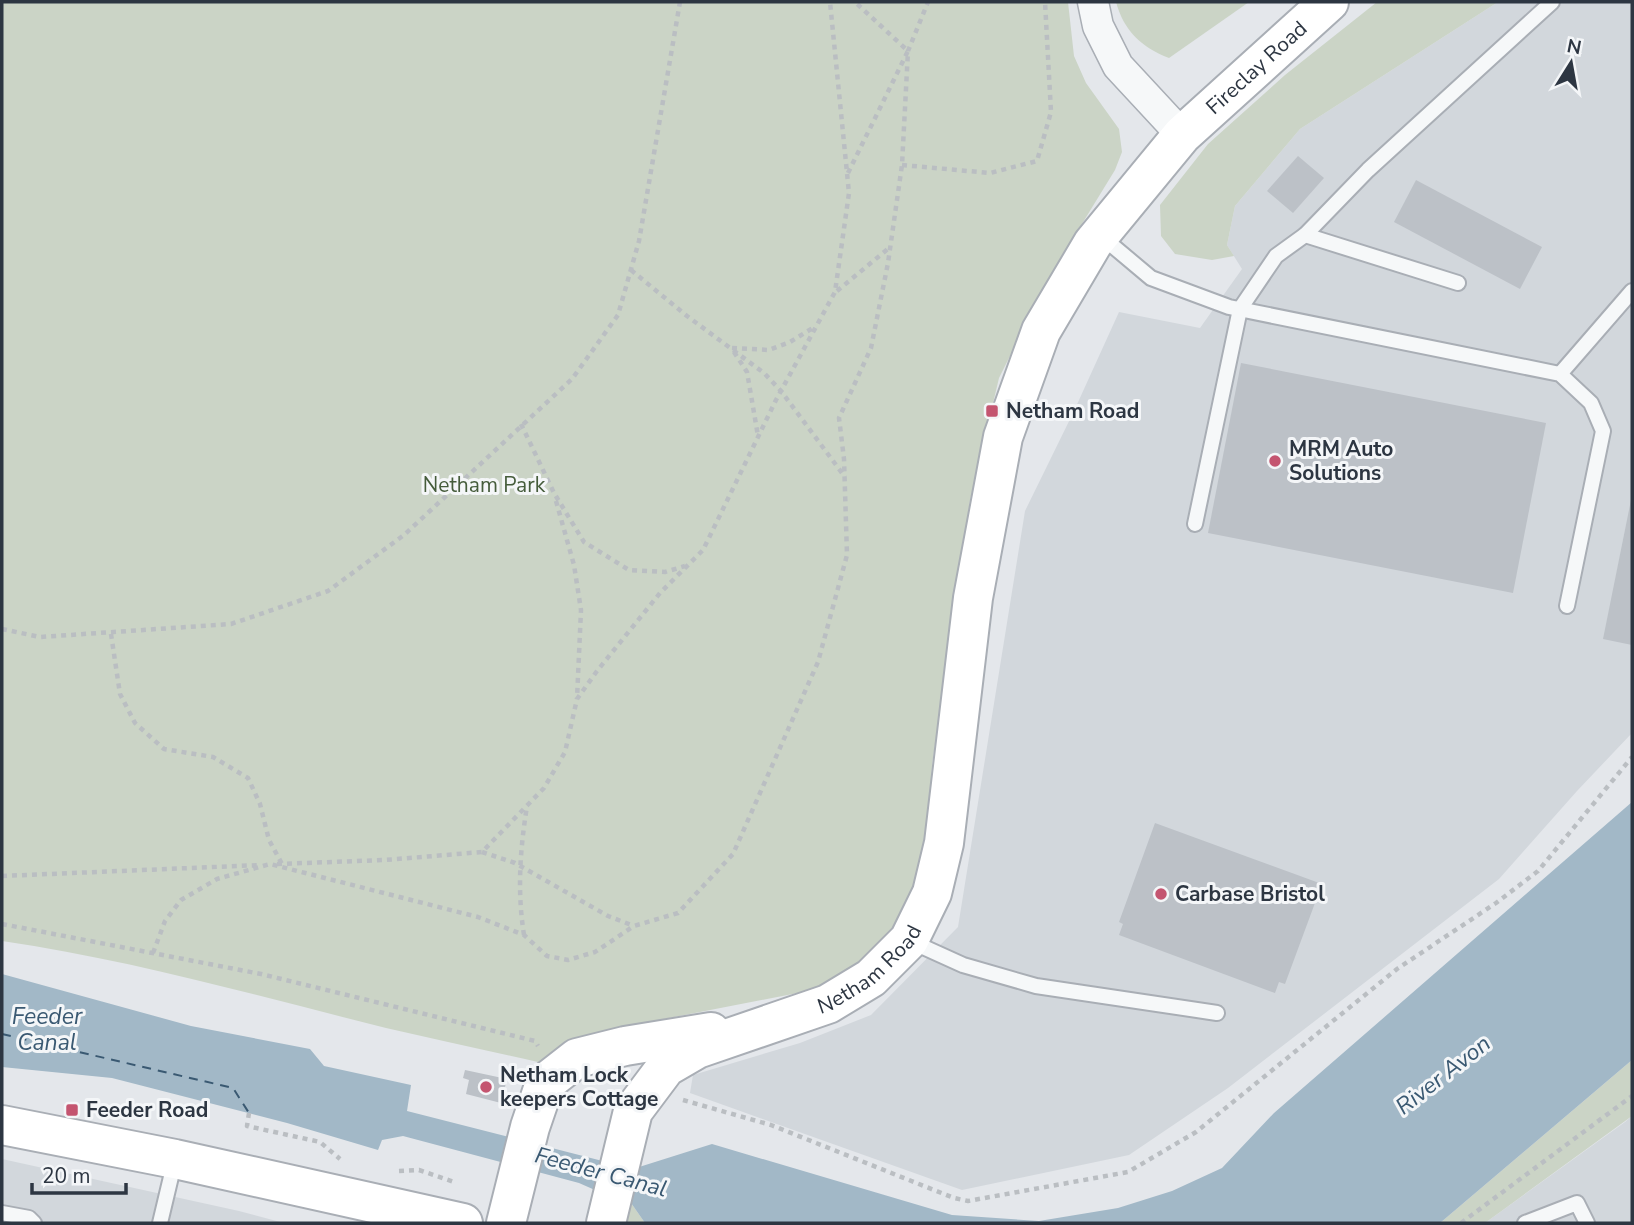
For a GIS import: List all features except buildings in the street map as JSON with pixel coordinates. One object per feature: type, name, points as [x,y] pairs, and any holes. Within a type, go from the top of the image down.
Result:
[{"type":"street","points":[[1093,2],[1098,26],[1118,66],[1182,135]]},
{"type":"street","name":"Fireclay Road","points":[[1182,135],[1329,2]]},
{"type":"street","name":"Netham Road","points":[[606,1222],[633,1111],[666,1067],[697,1049],[828,1004],[872,978],[909,940],[932,893],[944,843],[972,598],[1003,437],[1041,331],[1093,243],[1182,135]]},
{"type":"street","name":"Netham Road","points":[[510,1208],[530,1126],[545,1083],[576,1058],[625,1046],[770,1023]]},
{"type":"street","points":[[2,1125],[175,1159],[463,1223]]},
{"type":"lane","points":[[1195,524],[1240,309],[1276,256],[1305,234],[1368,170],[1552,2]]},
{"type":"lane","points":[[1305,234],[1458,283]]},
{"type":"lane","points":[[1100,235],[1151,278],[1240,309],[1560,374],[1591,403],[1603,432],[1567,606]]},
{"type":"lane","points":[[1560,374],[1632,290]]},
{"type":"lane","points":[[909,940],[962,965],[1036,986],[1217,1013]]},
{"type":"lane","points":[[160,1223],[175,1159]]},
{"type":"lane","points":[[1525,1223],[1577,1203],[1587,1223]]},
{"type":"lane","points":[[2,1213],[29,1218],[34,1223]]},
{"type":"path","points":[[2,629],[40,637],[231,624],[328,591],[404,535],[572,379],[618,315],[639,241],[680,2]]},
{"type":"path","points":[[577,699],[660,593],[703,550],[781,391],[835,292],[849,193],[830,2]]},
{"type":"path","points":[[855,2],[908,51]]},
{"type":"path","points":[[847,174],[908,51],[928,2]]},
{"type":"path","points":[[902,165],[990,173],[1037,162],[1051,112],[1045,2]]},
{"type":"path","points":[[153,953],[164,920],[181,900],[217,879],[270,864],[478,917],[524,936],[547,956],[568,960],[595,952],[634,926],[678,913],[733,854],[818,662],[847,555],[845,477],[839,418],[871,348],[890,247],[902,165],[908,51]]},
{"type":"path","points":[[835,292],[890,247]]},
{"type":"path","points":[[631,270],[764,373],[781,391],[845,477]]},
{"type":"path","points":[[731,348],[769,350],[790,342],[816,326]]},
{"type":"path","points":[[731,348],[747,372],[758,437]]},
{"type":"path","points":[[521,424],[554,493],[584,541],[629,570],[665,572],[688,565]]},
{"type":"path","points":[[482,852],[544,788],[565,752],[577,699],[581,610],[574,565],[554,493]]},
{"type":"path","points":[[111,634],[120,694],[135,723],[164,749],[213,757],[248,778],[260,804],[270,840],[282,864]]},
{"type":"path","points":[[643,1097],[656,1103],[684,1100],[771,1125],[954,1198],[968,1201],[1128,1172],[1196,1132],[1397,969],[1496,903],[1538,871],[1632,757]]},
{"type":"path","points":[[524,936],[519,905],[519,865],[527,806]]},
{"type":"path","points":[[2,876],[386,860],[482,852],[519,865],[608,916],[634,926]]},
{"type":"path","points":[[2,924],[261,974],[535,1041]]},
{"type":"path","points":[[1461,1223],[1632,1096]]},
{"type":"path","points":[[249,1113],[247,1126],[320,1142],[342,1160]]},
{"type":"path","points":[[394,1171],[419,1170],[457,1183]]},
{"type":"shaded area","points":[[1498,2],[1632,2],[1632,733],[1499,879],[1228,1088],[1129,1155],[962,1190],[690,1093],[693,1075],[800,1043],[871,1015],[958,927],[1025,511],[1119,312],[1200,328],[1242,269],[1227,245],[1235,206],[1300,129]]},
{"type":"shaded area","points":[[1632,1116],[1632,1223],[1485,1223],[1625,1122]]},
{"type":"shaded area","points":[[2,1159],[239,1211],[284,1223],[2,1223]]},
{"type":"green space","name":"Netham Park","points":[[2,2],[1068,2],[1074,56],[1086,83],[1119,129],[1122,152],[1115,170],[1050,276],[999,378],[970,500],[932,765],[927,853],[898,925],[865,963],[813,990],[579,1038],[542,1063],[386,1028],[147,968],[2,941]]},
{"type":"green space","points":[[1116,2],[1249,2],[1169,58],[1150,49],[1135,37],[1119,12]]},
{"type":"green space","points":[[1377,2],[1498,2],[1300,129],[1235,206],[1227,245],[1234,256],[1212,260],[1175,254],[1161,236],[1160,205],[1208,144],[1285,75]]},
{"type":"green space","points":[[1632,1060],[1632,1116],[1485,1223],[1440,1223]]},
{"type":"green space","points":[[629,1200],[645,1223],[623,1223]]},
{"type":"water","points":[[1632,802],[1632,1060],[1440,1223],[645,1223],[629,1200],[604,1194],[579,1183],[403,1136],[382,1140],[378,1150],[287,1123],[112,1078],[2,1067],[2,974],[191,1026],[310,1049],[324,1066],[411,1085],[407,1111],[622,1166],[636,1168],[712,1144],[952,1215],[1039,1221],[1118,1208],[1172,1191],[1222,1168],[1274,1113]]},
{"type":"ferry route","points":[[2,1034],[233,1088],[249,1113]]},
{"type":"place","name":"Netham Road","points":[[992,411]]},
{"type":"place","name":"MRM Auto Solutions","points":[[1275,461]]},
{"type":"place","name":"Carbase Bristol","points":[[1161,894]]},
{"type":"place","name":"Netham Lock keepers Cottage","points":[[486,1087]]},
{"type":"place","name":"Feeder Road","points":[[72,1110]]},
{"type":"water label","name":"Feeder Canal","points":[[47,1029]]},
{"type":"water label","name":"River Avon","points":[[1443,1075]]},
{"type":"water label","name":"Feeder Canal","points":[[601,1172]]}]
